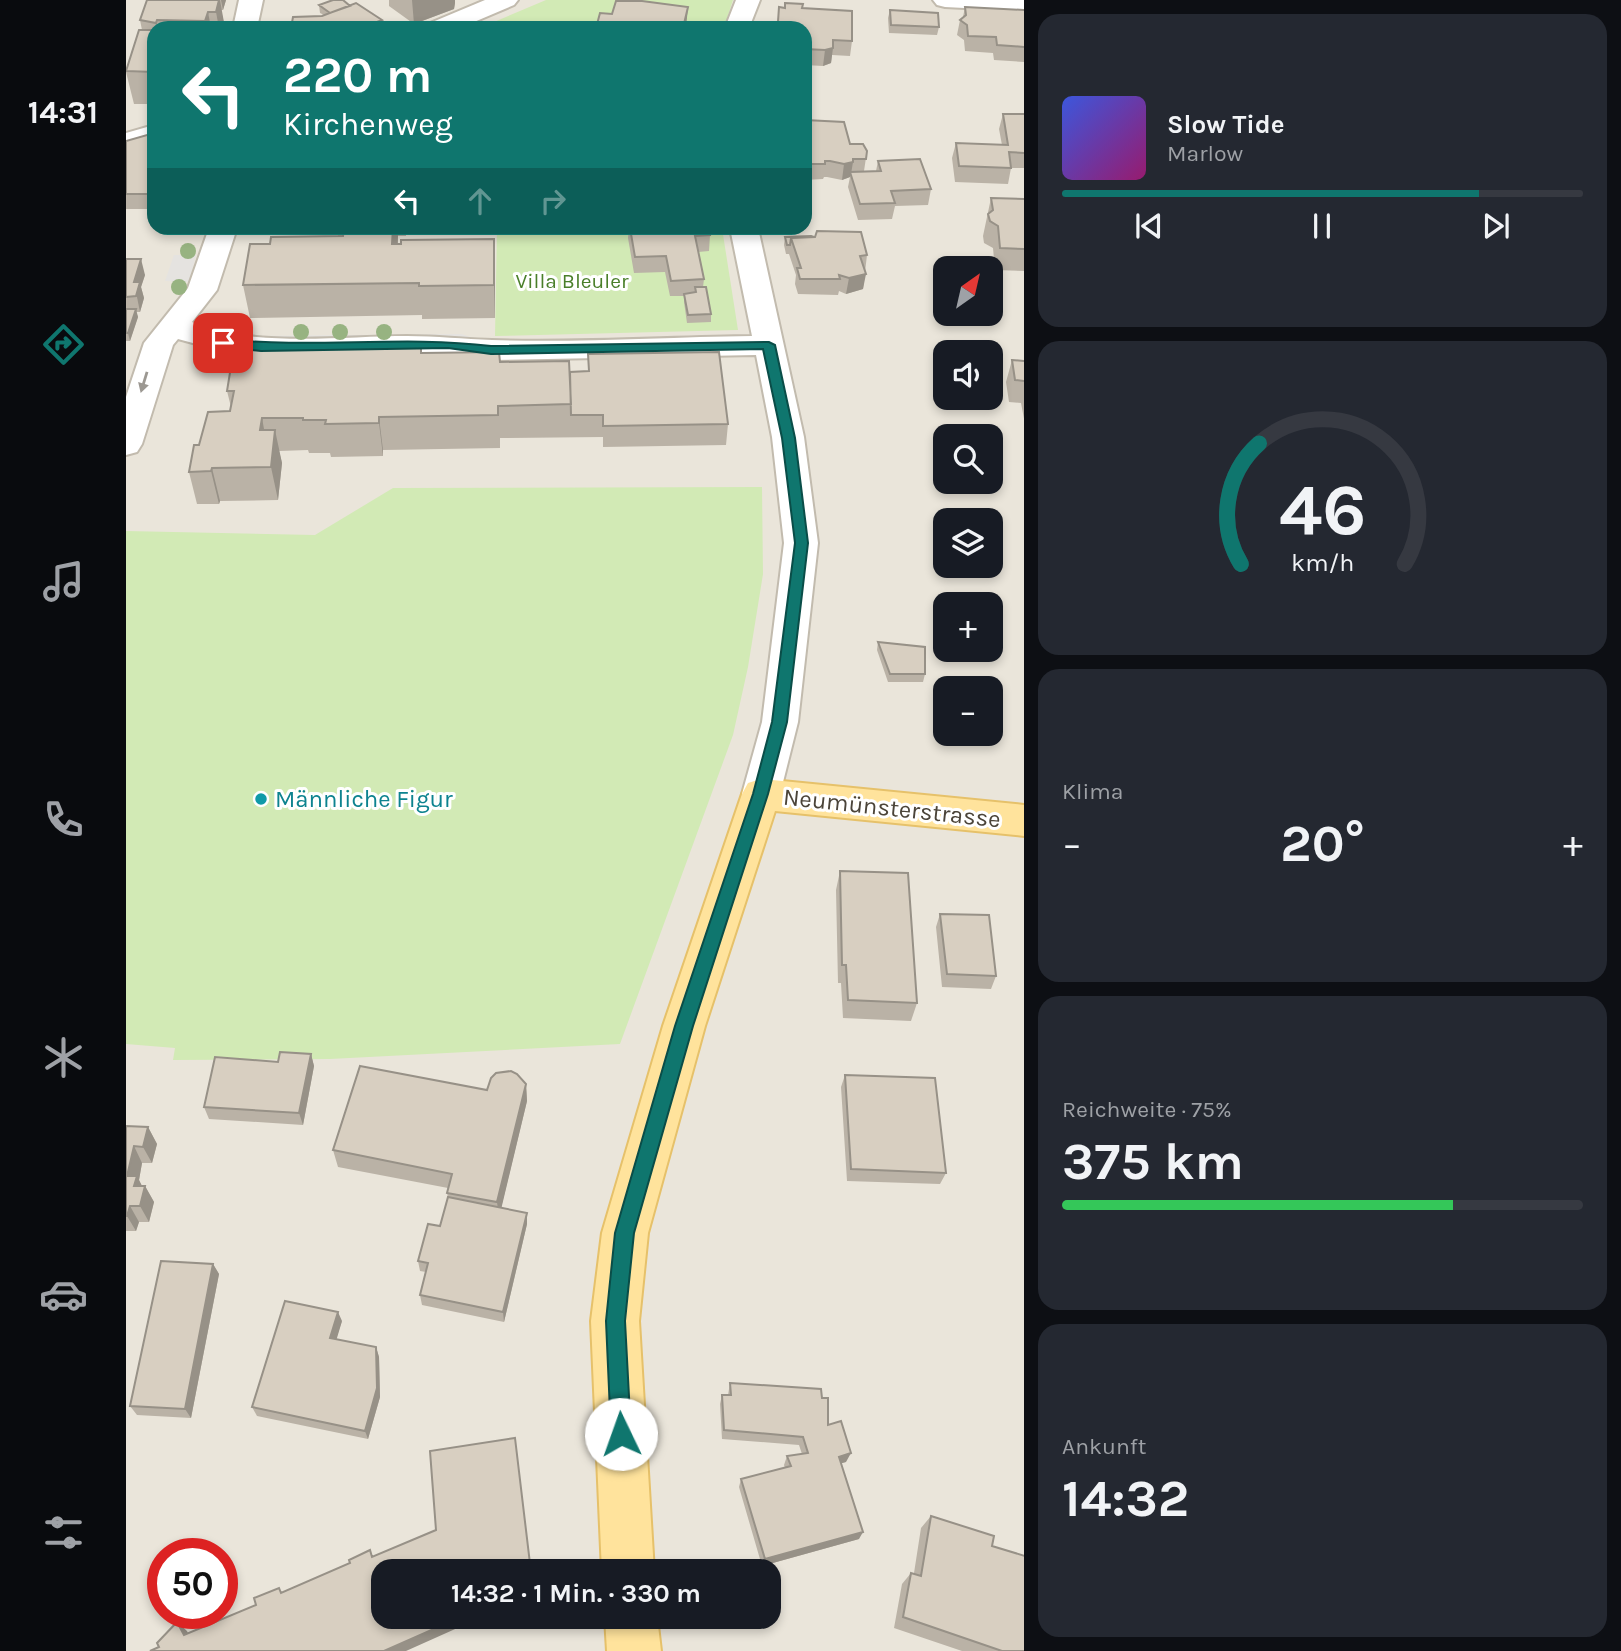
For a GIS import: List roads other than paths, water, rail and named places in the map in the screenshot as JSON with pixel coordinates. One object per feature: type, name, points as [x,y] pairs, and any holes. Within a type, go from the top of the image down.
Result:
[{"type":"main road","name":"Neumünsterstrasse","points":[[761,794],[1024,821]]},
{"type":"main road","points":[[627,1559],[615,1321],[625,1233],[684,1026],[761,794]]},
{"type":"main road","points":[[632,1629],[634,1651]]},
{"type":"street","points":[[246,21],[251,0]]},
{"type":"street","points":[[456,21],[506,0]]},
{"type":"street","points":[[740,21],[748,0]]},
{"type":"street","points":[[944,0],[1024,4]]},
{"type":"street","points":[[126,142],[147,135]]},
{"type":"street","points":[[126,444],[153,356],[159,343],[202,290],[221,235]]},
{"type":"street","points":[[745,235],[788,438],[802,543],[780,722],[761,794]]},
{"type":"street","points":[[173,325],[192,335],[223,343],[261,347],[448,345],[491,350],[769,345]]},
{"type":"place","name":"Männliche Figur","points":[[261,799]]},
{"type":"park label","name":"Villa Bleuler","points":[[572,281]]}]
